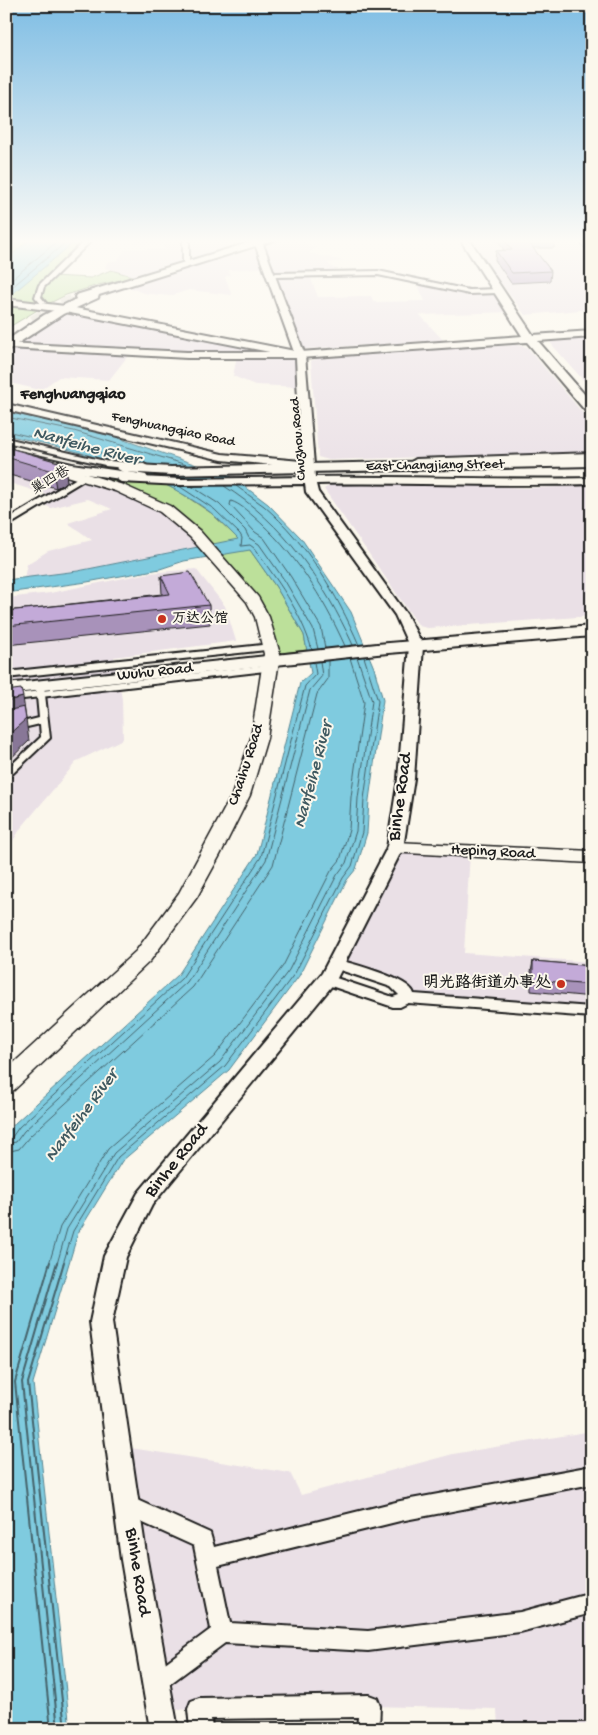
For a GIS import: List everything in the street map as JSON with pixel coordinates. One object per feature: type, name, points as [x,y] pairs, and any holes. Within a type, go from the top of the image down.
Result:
[{"type":"highway","points":[[7,341],[28,320]]},
{"type":"highway","points":[[7,341],[43,320]]},
{"type":"highway","points":[[6,446],[123,468]]},
{"type":"highway","points":[[6,454],[141,480]]},
{"type":"main road","points":[[132,320],[302,352],[528,337],[538,329],[592,329]]},
{"type":"main road","points":[[517,320],[528,337],[592,411]]},
{"type":"main road","points":[[531,320],[556,350]]},
{"type":"main road","points":[[538,329],[592,334]]},
{"type":"main road","name":"Chaihu Road","points":[[6,454],[119,488],[158,504],[188,528],[253,600],[262,617],[271,657],[259,738],[241,795],[211,855],[187,897],[143,956],[6,1084]]},
{"type":"main road","name":"East Changjiang Street","points":[[284,473],[592,462]]},
{"type":"main road","points":[[123,468],[171,471],[284,473]]},
{"type":"main road","name":"East Changjiang Street","points":[[311,472],[508,477],[592,476]]},
{"type":"main road","points":[[141,480],[284,473]]},
{"type":"main road","points":[[417,641],[592,625]]},
{"type":"main road","points":[[417,641],[592,631]]},
{"type":"main road","name":"Wuhu Road","points":[[6,681],[303,654],[417,641]]},
{"type":"main road","name":"Wuhu Road","points":[[6,689],[271,657]]},
{"type":"main road","name":"Heping Road","points":[[396,843],[592,845]]},
{"type":"main road","name":"Heping Road","points":[[396,843],[592,857]]},
{"type":"street","name":"Chuzhou Road","points":[[291,320],[302,352]]},
{"type":"street","name":"Chuzhou Road","points":[[291,320],[302,352],[312,492],[401,615],[417,641]]},
{"type":"street","points":[[7,341],[186,355],[302,352]]},
{"type":"street","name":"Fenghuangqiao Road","points":[[6,407],[222,457],[311,472],[514,483],[592,481]]},
{"type":"street","points":[[6,440],[109,464],[284,473]]},
{"type":"street","points":[[311,472],[592,456]]},
{"type":"street","points":[[24,457],[54,467],[141,480]]},
{"type":"street","name":"巢四巷","points":[[6,524],[85,477]]},
{"type":"street","name":"Binhe Road","points":[[164,1729],[134,1560],[101,1322],[115,1256],[145,1199],[331,972],[396,843],[406,779],[417,641]]},
{"type":"street","points":[[6,675],[271,657]]},
{"type":"street","points":[[6,698],[271,657]]},
{"type":"street","points":[[6,775],[46,738],[40,686]]},
{"type":"street","points":[[6,729],[44,720]]},
{"type":"street","points":[[331,972],[396,984],[407,992],[406,998],[592,1012]]},
{"type":"street","points":[[207,1559],[400,1511],[592,1475]]},
{"type":"street","points":[[126,1505],[203,1540],[222,1633]]},
{"type":"street","points":[[156,1682],[222,1633],[368,1641],[520,1622],[592,1603]]},
{"type":"street","points":[[201,1729],[199,1709],[369,1706],[368,1729]]},
{"type":"shaded area","points":[[48,320],[121,320],[300,355],[302,387],[255,385],[233,376],[237,356],[131,352],[109,380],[59,377],[40,390],[6,382],[6,347]]},
{"type":"shaded area","points":[[293,320],[425,320],[443,340],[304,349]]},
{"type":"shaded area","points":[[592,334],[592,390],[546,338]]},
{"type":"shaded area","points":[[516,345],[527,347],[592,424],[592,452],[329,460],[318,457],[311,361],[321,357]]},
{"type":"shaded area","points":[[6,456],[148,499],[195,534],[199,547],[78,571],[24,578],[27,564],[48,551],[92,540],[68,523],[112,509],[88,499],[51,508],[41,503],[52,496],[6,482]]},
{"type":"shaded area","points":[[332,484],[462,485],[529,488],[592,486],[592,616],[428,628],[419,626],[324,489]]},
{"type":"shaded area","points":[[196,569],[225,606],[236,641],[114,657],[122,699],[123,739],[77,761],[21,828],[6,852],[6,598],[50,593],[149,573]]},
{"type":"shaded area","points":[[395,848],[470,852],[464,953],[592,962],[592,1012],[406,998],[407,992],[336,964]]},
{"type":"shaded area","points":[[592,1431],[592,1729],[498,1729],[497,1709],[369,1706],[161,1710],[118,1446],[290,1473],[301,1495],[453,1454]]},
{"type":"green space","points":[[6,320],[21,320],[6,329]]},
{"type":"green space","points":[[60,468],[160,482],[178,491],[211,513],[250,550],[276,587],[304,635],[307,650],[272,654],[253,600],[199,547],[195,534],[165,509]]},
{"type":"water","name":"Nanfeihe River","points":[[6,412],[75,426],[118,438],[232,477],[268,504],[301,538],[351,612],[374,668],[383,700],[369,800],[367,833],[356,869],[347,880],[299,976],[229,1070],[122,1161],[78,1233],[33,1383],[70,1729],[6,1729],[6,1136],[15,1123],[178,975],[257,854],[300,683],[311,673],[304,635],[276,587],[250,550],[184,561],[160,569],[87,582],[6,593],[6,580],[78,571],[238,539],[210,512],[187,497],[138,472],[86,454],[6,435]]},
{"type":"building","points":[[6,447],[65,464],[53,471],[6,457]]},
{"type":"building","points":[[190,572],[209,605],[6,626],[6,611],[170,594],[161,576]]},
{"type":"building","points":[[21,689],[23,697],[6,701],[6,691]]},
{"type":"building","points":[[24,707],[26,719],[6,737],[6,711]]},
{"type":"building","points":[[533,961],[592,966],[592,985],[533,980]]},
{"type":"place","name":"万达公馆","points":[[162,619]]},
{"type":"place","name":"明光路街道办事处","points":[[561,984]]},
{"type":"district","name":"Fenghuangqiao","points":[[73,395]]}]
